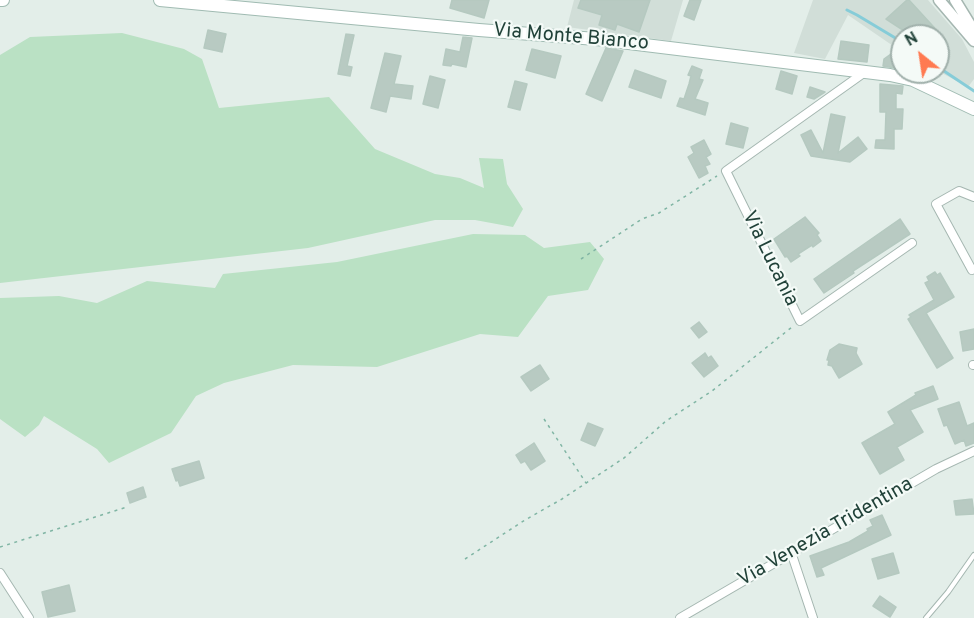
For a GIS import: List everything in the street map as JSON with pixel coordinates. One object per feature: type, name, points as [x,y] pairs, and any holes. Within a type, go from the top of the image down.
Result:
[{"type":"main road","name":"Via Monte Bianco","points":[[160,0],[596,39],[896,76],[913,80],[974,109]]},
{"type":"street","points":[[939,0],[974,41]]},
{"type":"street","points":[[955,0],[974,31]]},
{"type":"street","points":[[726,171],[866,72]]},
{"type":"street","name":"Via Lucania","points":[[726,171],[800,321],[912,243]]},
{"type":"street","points":[[972,270],[936,204],[959,191],[974,197]]},
{"type":"street","name":"Via Venezia Tridentina","points":[[680,618],[936,469],[974,451]]},
{"type":"street","points":[[791,552],[813,618]]},
{"type":"street","points":[[0,573],[29,618]]},
{"type":"lane","points":[[926,618],[974,555]]},
{"type":"path","points":[[581,259],[642,219],[659,213],[726,171]]},
{"type":"path","points":[[465,559],[630,453],[666,421],[712,391],[800,321]]},
{"type":"path","points":[[544,419],[586,483]]},
{"type":"path","points":[[0,547],[127,507]]},
{"type":"shaded area","points":[[574,0],[683,0],[671,41],[567,27]]},
{"type":"shaded area","points":[[813,0],[928,0],[949,24],[890,24],[890,44],[848,15],[825,59],[794,53]]},
{"type":"shaded area","points":[[950,25],[962,39],[974,62],[974,79],[968,87],[950,77]]},
{"type":"green space","points":[[122,33],[184,49],[202,59],[219,108],[329,97],[375,149],[435,174],[460,178],[484,188],[479,158],[503,159],[507,184],[523,209],[513,227],[475,220],[435,220],[308,248],[0,283],[0,55],[30,37]]},
{"type":"green space","points":[[473,234],[525,235],[544,248],[590,242],[604,259],[588,290],[548,296],[518,337],[480,334],[377,367],[293,365],[224,383],[196,396],[171,433],[109,463],[97,449],[44,416],[39,425],[25,437],[0,419],[0,298],[59,296],[97,303],[147,281],[215,288],[223,274],[337,262]]},
{"type":"building","points":[[452,0],[489,0],[484,18],[450,8]]},
{"type":"building","points":[[581,0],[650,0],[639,32],[617,24],[615,30],[599,25],[602,15],[578,8]]},
{"type":"building","points":[[690,0],[701,0],[694,20],[684,16]]},
{"type":"building","points":[[909,0],[931,24],[894,24],[886,19]]},
{"type":"building","points":[[208,30],[226,34],[222,52],[204,48]]},
{"type":"building","points":[[346,34],[354,35],[347,66],[352,67],[350,76],[338,74]]},
{"type":"building","points":[[463,37],[472,38],[466,67],[443,65],[446,49],[460,52]]},
{"type":"building","points":[[841,41],[869,45],[867,62],[838,59]]},
{"type":"building","points":[[606,48],[623,51],[602,101],[586,94]]},
{"type":"building","points":[[532,49],[561,56],[555,78],[526,70]]},
{"type":"building","points":[[385,53],[401,56],[394,84],[413,86],[411,99],[390,96],[386,112],[371,108]]},
{"type":"building","points":[[890,55],[890,67],[883,66],[884,59]]},
{"type":"building","points":[[692,66],[702,70],[699,79],[703,80],[695,99],[708,103],[705,115],[677,106],[680,98],[684,99]]},
{"type":"building","points":[[635,70],[666,81],[661,98],[629,87]]},
{"type":"building","points":[[781,71],[797,76],[792,94],[776,89]]},
{"type":"building","points":[[430,76],[445,80],[438,108],[423,104]]},
{"type":"building","points":[[515,81],[527,84],[520,110],[508,107]]},
{"type":"building","points":[[880,84],[903,86],[902,94],[896,93],[896,109],[903,109],[902,129],[894,129],[894,149],[875,148],[876,140],[885,140],[886,112],[880,112]]},
{"type":"building","points":[[810,87],[825,92],[814,99],[807,97]]},
{"type":"building","points":[[831,114],[845,117],[838,153],[858,137],[867,149],[850,162],[811,156],[801,135],[811,130],[823,153]]},
{"type":"building","points":[[731,123],[748,128],[743,148],[726,144]]},
{"type":"building","points":[[704,140],[711,154],[706,157],[710,164],[705,166],[708,173],[699,178],[688,157],[694,153],[691,147]]},
{"type":"building","points":[[805,217],[819,233],[817,235],[821,241],[798,254],[800,256],[791,262],[787,256],[785,257],[774,239]]},
{"type":"building","points":[[900,219],[910,234],[824,293],[814,279]]},
{"type":"building","points":[[935,272],[937,275],[940,273],[954,297],[926,313],[953,358],[937,368],[908,319],[911,317],[909,315],[934,300],[925,283],[929,281],[927,277]]},
{"type":"building","points":[[699,322],[707,332],[699,338],[691,328]]},
{"type":"building","points":[[974,329],[974,349],[963,351],[960,332]]},
{"type":"building","points":[[839,344],[857,348],[856,353],[862,364],[839,378],[832,366],[828,365],[829,360],[827,360],[830,350]]},
{"type":"building","points":[[705,353],[708,358],[711,356],[718,366],[704,377],[692,363]]},
{"type":"building","points":[[540,365],[549,379],[531,391],[521,377]]},
{"type":"building","points":[[933,386],[938,399],[910,410],[923,432],[897,447],[904,460],[880,474],[862,443],[895,424],[888,412],[916,395],[915,393]]},
{"type":"building","points":[[959,402],[967,426],[974,423],[974,443],[966,446],[964,440],[955,444],[947,425],[944,426],[938,409]]},
{"type":"building","points":[[588,423],[603,429],[595,446],[581,440]]},
{"type":"building","points":[[534,443],[545,461],[531,470],[525,461],[521,463],[516,455]]},
{"type":"building","points":[[199,461],[204,478],[180,486],[172,469]]},
{"type":"building","points":[[143,487],[146,497],[130,503],[127,493]]},
{"type":"building","points":[[972,499],[974,514],[956,515],[954,501]]},
{"type":"building","points":[[882,515],[891,535],[821,568],[824,575],[817,577],[810,556],[849,542],[873,526],[870,520]]},
{"type":"building","points":[[893,553],[899,573],[878,579],[872,559]]},
{"type":"building","points":[[69,585],[75,611],[48,617],[42,592]]},
{"type":"building","points":[[880,596],[896,607],[890,617],[873,606]]},
{"type":"waterway","points":[[847,10],[890,35]]},
{"type":"waterway","points":[[950,75],[974,91]]}]
